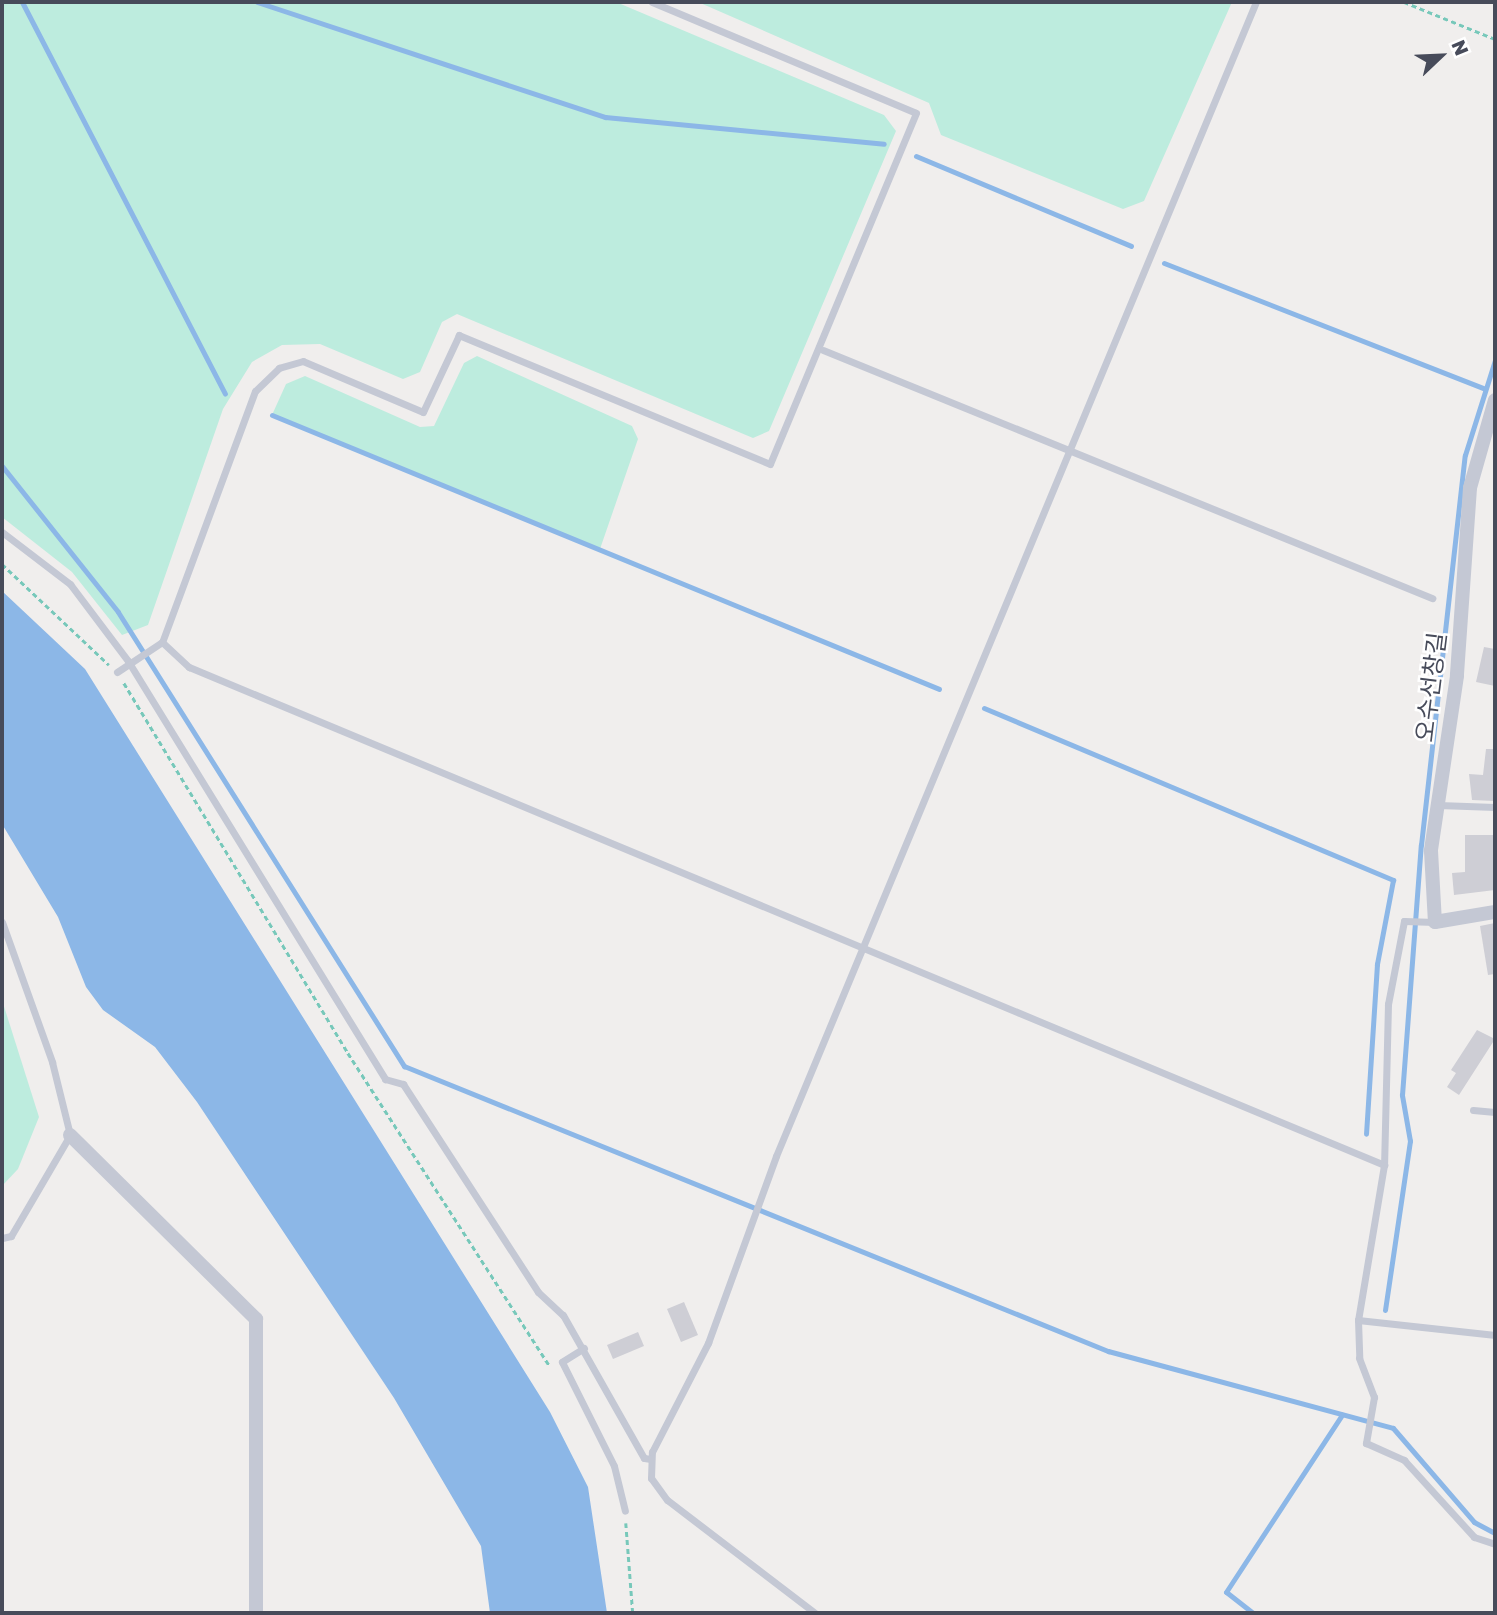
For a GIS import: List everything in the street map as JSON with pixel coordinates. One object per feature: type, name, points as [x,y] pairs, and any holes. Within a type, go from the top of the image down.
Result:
[{"type":"street","name":"오수선창길","points":[[1435,922],[1431,851],[1457,676],[1470,488],[1495,400]]},
{"type":"street","points":[[1435,922],[1495,912]]},
{"type":"street","points":[[70,1135],[256,1319],[256,1613]]},
{"type":"lane","points":[[117,672],[128,661],[162,642],[255,391],[279,368],[303,361],[423,412],[460,335],[770,464],[823,350],[916,113],[652,2]]},
{"type":"lane","points":[[815,1613],[667,1500],[651,1478],[651,1459],[708,1343],[767,1180],[1256,2]]},
{"type":"lane","points":[[823,350],[1432,598]]},
{"type":"lane","points":[[2,532],[70,584],[128,661],[385,1079],[402,1084],[538,1292],[584,1348],[644,1458],[651,1459]]},
{"type":"lane","points":[[162,642],[188,667],[1384,1165]]},
{"type":"lane","points":[[1437,805],[1495,807]]},
{"type":"lane","points":[[1435,922],[1404,921],[1388,1004],[1384,1165],[1358,1320],[1359,1358],[1374,1397],[1366,1443],[1404,1460],[1475,1537],[1495,1544]]},
{"type":"lane","points":[[2,922],[52,1062],[70,1135],[11,1236],[2,1238]]},
{"type":"lane","points":[[1473,1110],[1495,1112]]},
{"type":"lane","points":[[1358,1320],[1495,1335]]},
{"type":"lane","points":[[584,1348],[562,1362],[614,1466],[625,1511]]},
{"type":"path","points":[[1404,2],[1495,39]]},
{"type":"path","points":[[2,564],[117,672],[348,1053],[556,1376]]},
{"type":"path","points":[[625,1511],[632,1613]]},
{"type":"green space","points":[[2,2],[616,2],[884,115],[896,131],[769,431],[753,438],[457,314],[442,322],[420,372],[403,379],[320,344],[282,345],[252,362],[223,409],[148,625],[122,635],[72,572],[2,517]]},
{"type":"green space","points":[[698,2],[1232,2],[1144,201],[1123,209],[941,135],[929,103]]},
{"type":"green space","points":[[477,356],[632,426],[638,439],[600,549],[272,415],[286,384],[305,376],[420,427],[434,426],[464,363]]},
{"type":"green space","points":[[2,1000],[39,1117],[18,1169],[2,1186]]},
{"type":"water","points":[[2,591],[85,669],[550,1412],[588,1487],[607,1613],[490,1613],[481,1546],[394,1398],[197,1102],[155,1047],[103,1010],[86,987],[58,917],[2,824]]},
{"type":"building","points":[[1484,647],[1495,649],[1495,686],[1476,682]]},
{"type":"building","points":[[1486,749],[1495,749],[1494,801],[1472,800],[1469,774],[1483,775]]},
{"type":"building","points":[[1465,835],[1495,835],[1495,890],[1454,895],[1452,873],[1465,872]]},
{"type":"building","points":[[1495,923],[1495,974],[1488,975],[1480,926]]},
{"type":"building","points":[[1477,1030],[1495,1039],[1459,1095],[1447,1087],[1456,1073],[1451,1070]]},
{"type":"building","points":[[684,1302],[698,1335],[681,1342],[667,1309]]},
{"type":"building","points":[[638,1332],[644,1346],[613,1359],[607,1345]]},
{"type":"waterway","points":[[22,2],[225,394]]},
{"type":"waterway","points":[[257,2],[605,117],[884,144]]},
{"type":"waterway","points":[[916,156],[1131,246]]},
{"type":"waterway","points":[[1164,263],[1485,389]]},
{"type":"waterway","points":[[1385,1310],[1410,1141],[1402,1095],[1421,845],[1465,455],[1495,360]]},
{"type":"waterway","points":[[272,415],[939,689]]},
{"type":"waterway","points":[[2,466],[118,612],[404,1066],[1108,1351],[1393,1428],[1474,1522],[1495,1533]]},
{"type":"waterway","points":[[984,708],[1393,880],[1377,964],[1366,1134]]},
{"type":"waterway","points":[[1253,1613],[1226,1592],[1342,1415]]}]
